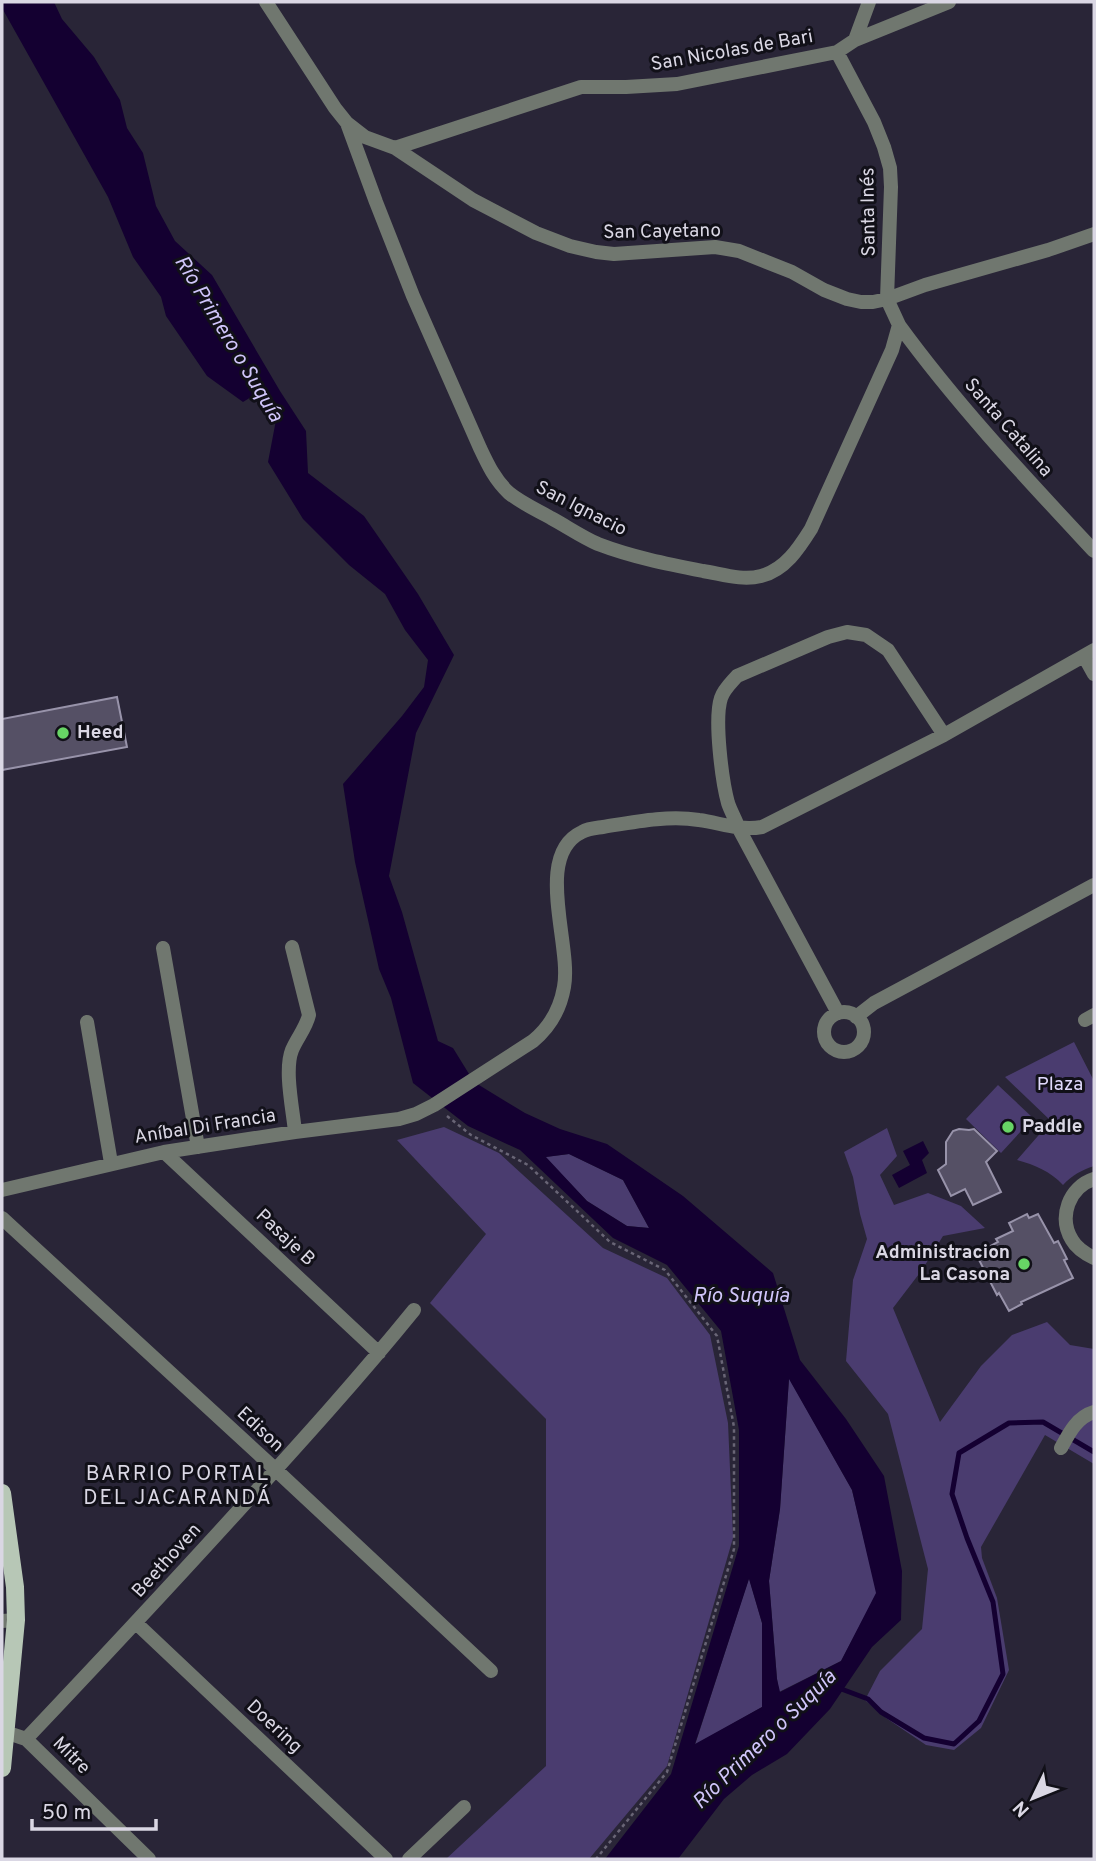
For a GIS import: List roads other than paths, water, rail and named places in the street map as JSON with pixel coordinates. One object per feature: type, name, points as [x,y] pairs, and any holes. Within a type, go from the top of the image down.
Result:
[{"type":"main road","points":[[2,1493],[14,1577],[9,1620],[2,1768]]},
{"type":"street","name":"San Cayetano","points":[[266,2],[347,123],[365,137],[395,148],[473,200],[537,233],[570,246],[614,254],[715,247],[739,251],[847,299],[873,302],[1094,234]]},
{"type":"street","points":[[855,40],[869,2]]},
{"type":"street","name":"San Nicolas de Bari","points":[[395,148],[581,87],[677,84],[838,52],[855,40],[949,2]]},
{"type":"street","name":"Santa Inés","points":[[838,52],[874,122],[890,168],[887,299]]},
{"type":"street","name":"San Ignacio","points":[[347,123],[413,296],[490,469],[512,495],[596,543],[667,564],[738,578],[762,576],[779,567],[796,552],[811,529],[892,350],[900,325]]},
{"type":"street","points":[[887,299],[900,325]]},
{"type":"street","name":"Santa Catalina","points":[[900,325],[929,366],[1006,457],[1094,551]]},
{"type":"street","points":[[838,1013],[729,806],[724,786],[719,709],[722,696],[737,676],[828,637],[847,632],[866,635],[888,650],[944,734]]},
{"type":"street","points":[[739,829],[762,827],[944,734],[1089,653],[1094,674]]},
{"type":"street","name":"Aníbal Di Francia","points":[[2,1190],[164,1152],[400,1119],[425,1110],[533,1041],[545,1031],[555,1016],[565,986],[557,867],[562,852],[572,837],[585,830],[631,822],[676,819],[698,820],[739,829]]},
{"type":"street","points":[[856,1017],[874,1003],[1094,885]]},
{"type":"street","points":[[292,947],[309,1015],[291,1051],[289,1063],[295,1132]]},
{"type":"street","points":[[163,948],[198,1147]]},
{"type":"street","points":[[838,1013],[856,1017],[863,1028],[862,1041],[853,1051],[840,1052],[828,1045],[824,1033],[828,1021],[838,1013]]},
{"type":"street","points":[[87,1022],[111,1163]]},
{"type":"street","name":"Pasaje B","points":[[164,1152],[379,1353]]},
{"type":"street","points":[[1094,1179],[1076,1189],[1066,1214],[1072,1241],[1081,1251],[1094,1258]]},
{"type":"street","name":"Edison","points":[[2,1218],[491,1671]]},
{"type":"street","name":"Beethoven","points":[[26,1739],[276,1470],[414,1310]]},
{"type":"street","points":[[1061,1447],[1074,1426],[1085,1415],[1094,1412]]},
{"type":"street","name":"Doering","points":[[136,1623],[386,1859]]},
{"type":"street","points":[[3,1731],[26,1739]]},
{"type":"street","name":"Mitre","points":[[26,1739],[149,1859]]},
{"type":"street","points":[[409,1859],[464,1807]]},
{"type":"water","name":"Río Suquía","points":[[2,2],[54,2],[62,19],[94,57],[120,100],[127,128],[143,153],[156,206],[175,241],[212,275],[306,431],[308,473],[364,516],[418,594],[454,655],[416,733],[389,876],[402,912],[438,1041],[453,1048],[474,1082],[525,1113],[560,1129],[607,1144],[683,1196],[773,1273],[800,1360],[846,1419],[884,1476],[902,1571],[901,1620],[872,1647],[830,1709],[787,1754],[752,1775],[724,1799],[678,1859],[605,1859],[671,1774],[739,1546],[739,1430],[721,1331],[667,1265],[613,1238],[520,1150],[468,1126],[413,1083],[391,998],[379,969],[355,862],[343,784],[424,687],[428,660],[405,630],[385,594],[349,565],[303,519],[268,462],[276,420],[259,392],[243,402],[207,376],[166,316],[161,297],[133,257],[108,197],[2,8]],"holes":[[[569,1154],[623,1180],[649,1228],[627,1226],[587,1201],[546,1157]],[[789,1379],[852,1490],[876,1593],[841,1661],[780,1692],[769,1581],[780,1509]],[[749,1579],[762,1623],[762,1707],[695,1744]]]},
{"type":"water","points":[[923,1141],[929,1153],[922,1160],[927,1173],[899,1188],[892,1175],[910,1165],[903,1151]]},
{"type":"waterway","name":"Río Primero o Suquía","points":[[836,1687],[868,1699],[881,1712],[924,1738],[954,1744],[979,1721],[1003,1674],[993,1602],[952,1494],[959,1453],[1009,1423],[1043,1422],[1094,1452]]},
{"type":"place","name":"Heed","points":[[63,733]]},
{"type":"place","name":"Paddle","points":[[1008,1127]]},
{"type":"place","name":"Administracion La Casona","points":[[1024,1264]]},
{"type":"district","name":"BARRIO PORTAL DEL JACARANDÁ","points":[[178,1486]]},
{"type":"park label","name":"Plaza","points":[[1060,1085]]}]
